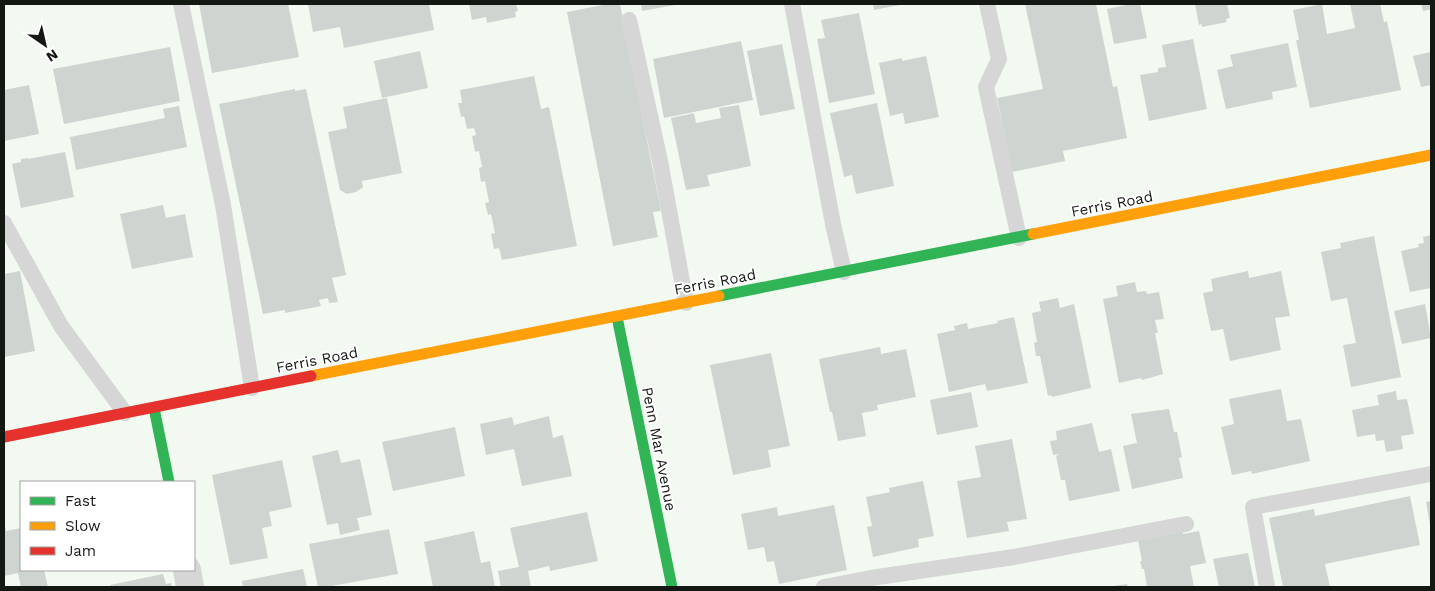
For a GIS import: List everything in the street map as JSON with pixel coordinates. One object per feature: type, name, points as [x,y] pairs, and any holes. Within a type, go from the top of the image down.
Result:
[{"type":"street","name":"Ferris Road","points":[[4,436],[1431,156]]},
{"type":"street","name":"Penn Mar Avenue","points":[[617,317],[672,587]]},
{"type":"street","points":[[154,408],[169,481]]},
{"type":"street","points":[[187,571],[190,587]]},
{"type":"lane","points":[[181,4],[223,205],[252,388]]},
{"type":"lane","points":[[792,4],[833,224],[844,272]]},
{"type":"lane","points":[[987,4],[1000,59],[986,87],[1019,238]]},
{"type":"lane","points":[[629,20],[660,161],[686,303]]},
{"type":"lane","points":[[4,223],[61,326],[125,413]]},
{"type":"lane","points":[[1267,587],[1253,507],[1431,474]]},
{"type":"lane","points":[[824,587],[871,578],[1014,557],[1186,524]]},
{"type":"building","points":[[199,4],[288,4],[299,57],[212,73]]},
{"type":"building","points":[[308,4],[429,4],[434,30],[344,48],[340,27],[313,32]]},
{"type":"building","points":[[469,4],[516,4],[518,11],[515,12],[516,17],[487,23],[486,17],[472,20]]},
{"type":"building","points":[[608,4],[620,4],[661,211],[653,212],[658,237],[613,246],[567,12]]},
{"type":"building","points":[[641,4],[675,4],[675,5],[642,11]]},
{"type":"building","points":[[873,4],[900,4],[900,5],[874,10]]},
{"type":"building","points":[[1025,4],[1096,4],[1113,87],[1117,86],[1127,138],[1063,151],[1065,161],[1012,172],[997,98],[1043,89]]},
{"type":"building","points":[[1140,4],[1147,38],[1114,44],[1107,9]]},
{"type":"building","points":[[1195,4],[1227,4],[1230,18],[1226,19],[1227,22],[1202,27],[1202,24],[1199,25]]},
{"type":"building","points":[[1322,4],[1327,34],[1355,28],[1350,4],[1380,4],[1384,22],[1387,21],[1401,90],[1310,108],[1296,40],[1299,40],[1293,10]]},
{"type":"building","points":[[1421,4],[1431,4],[1431,9],[1423,11]]},
{"type":"building","points":[[859,13],[875,94],[829,103],[817,39],[825,38],[821,20]]},
{"type":"building","points":[[1193,39],[1207,109],[1149,121],[1140,75],[1158,72],[1158,68],[1166,67],[1162,45]]},
{"type":"building","points":[[741,41],[753,100],[664,118],[653,59]]},
{"type":"building","points":[[1288,43],[1297,87],[1272,92],[1273,99],[1226,109],[1217,70],[1233,66],[1230,55]]},
{"type":"building","points":[[782,44],[795,109],[760,116],[747,51]]},
{"type":"building","points":[[170,47],[180,101],[64,124],[53,69]]},
{"type":"building","points":[[420,51],[428,88],[382,98],[374,61]]},
{"type":"building","points":[[1431,52],[1431,85],[1421,87],[1413,56]]},
{"type":"building","points":[[926,56],[939,117],[905,124],[903,113],[890,116],[879,63],[902,58],[902,61]]},
{"type":"building","points":[[534,76],[541,109],[549,107],[577,246],[502,260],[499,248],[494,249],[491,234],[495,233],[491,214],[488,215],[485,203],[489,202],[485,181],[481,182],[479,168],[482,167],[479,151],[475,152],[472,136],[476,135],[474,128],[467,129],[464,116],[461,117],[458,103],[462,103],[460,90]]},
{"type":"building","points":[[29,85],[39,134],[4,141],[4,90]]},
{"type":"building","points":[[295,89],[295,91],[306,89],[346,275],[332,278],[338,302],[329,303],[328,298],[319,300],[321,306],[285,313],[285,310],[263,314],[219,104]]},
{"type":"building","points":[[387,98],[402,173],[362,181],[363,187],[356,192],[347,194],[340,190],[328,132],[347,128],[343,107]]},
{"type":"building","points":[[877,103],[894,186],[856,194],[852,175],[844,177],[830,113]]},
{"type":"building","points":[[739,105],[751,166],[707,175],[710,186],[686,190],[671,118],[694,113],[696,123],[721,118],[719,108]]},
{"type":"building","points":[[179,106],[187,147],[76,170],[70,137],[165,118],[163,109]]},
{"type":"building","points":[[65,152],[74,197],[21,208],[12,164],[21,162],[21,159]]},
{"type":"building","points":[[163,205],[166,218],[185,214],[193,257],[132,269],[120,214]]},
{"type":"building","points":[[1431,235],[1431,288],[1410,292],[1401,251],[1419,247],[1418,244],[1424,243],[1423,237]]},
{"type":"building","points":[[1374,236],[1401,377],[1351,387],[1343,345],[1356,343],[1347,298],[1331,301],[1321,252],[1341,248],[1340,243]]},
{"type":"building","points":[[20,271],[35,351],[4,357],[4,274]]},
{"type":"building","points":[[1248,271],[1249,278],[1281,271],[1290,316],[1275,318],[1281,350],[1230,361],[1223,329],[1211,331],[1203,293],[1213,291],[1211,279]]},
{"type":"building","points":[[1135,282],[1137,292],[1146,291],[1147,294],[1159,292],[1164,319],[1155,320],[1158,333],[1155,333],[1163,374],[1142,380],[1141,378],[1119,383],[1103,299],[1118,296],[1116,286]]},
{"type":"building","points":[[1058,298],[1060,308],[1074,304],[1091,388],[1052,397],[1051,395],[1048,396],[1040,356],[1036,356],[1034,343],[1037,342],[1032,313],[1041,311],[1039,302]]},
{"type":"building","points":[[1425,304],[1431,338],[1402,344],[1394,311]]},
{"type":"building","points":[[1014,317],[1028,383],[987,391],[985,384],[949,392],[937,334],[955,330],[954,326],[967,323],[968,329],[998,323],[997,321]]},
{"type":"building","points":[[880,347],[881,354],[906,349],[916,397],[877,405],[878,410],[862,413],[866,436],[838,441],[819,359]]},
{"type":"building","points":[[771,353],[790,446],[768,450],[771,467],[733,475],[710,365]]},
{"type":"building","points":[[1281,389],[1287,421],[1301,419],[1310,461],[1252,474],[1251,471],[1232,475],[1221,427],[1234,424],[1229,399]]},
{"type":"building","points":[[1396,391],[1397,400],[1407,399],[1414,434],[1401,436],[1403,449],[1386,452],[1384,440],[1376,441],[1375,434],[1357,437],[1352,410],[1379,405],[1377,395]]},
{"type":"building","points":[[971,392],[978,427],[937,435],[930,400]]},
{"type":"building","points":[[1169,409],[1174,432],[1177,432],[1182,457],[1179,458],[1183,478],[1132,489],[1123,446],[1137,443],[1131,414]]},
{"type":"building","points":[[549,416],[553,438],[563,435],[572,476],[522,486],[514,449],[486,455],[480,424],[512,417],[514,425]]},
{"type":"building","points":[[1092,423],[1099,452],[1111,449],[1120,491],[1069,501],[1065,480],[1061,480],[1056,456],[1060,454],[1053,455],[1050,441],[1057,440],[1056,431]]},
{"type":"building","points":[[455,427],[465,476],[393,491],[382,442]]},
{"type":"building","points":[[1012,439],[1027,519],[1007,522],[1009,531],[967,538],[957,481],[981,477],[975,446]]},
{"type":"building","points":[[338,450],[341,463],[360,459],[372,515],[357,518],[360,530],[340,535],[338,523],[327,525],[312,456]]},
{"type":"building","points":[[282,460],[292,507],[269,512],[272,526],[262,528],[268,558],[230,565],[212,475]]},
{"type":"building","points":[[923,481],[934,536],[918,539],[919,547],[873,557],[867,527],[872,526],[866,497],[890,492],[889,488]]},
{"type":"building","points":[[1410,496],[1420,545],[1325,564],[1330,587],[1283,587],[1269,518],[1314,509],[1315,516]]},
{"type":"building","points":[[1431,501],[1431,525],[1430,525],[1426,502]]},
{"type":"building","points":[[834,505],[847,570],[779,584],[774,561],[767,562],[764,547],[748,550],[741,514],[777,507],[778,516]]},
{"type":"building","points":[[587,512],[598,561],[550,571],[549,566],[528,571],[531,587],[501,587],[498,571],[519,567],[510,528]]},
{"type":"building","points":[[5,526],[6,531],[20,528],[20,571],[44,571],[48,587],[21,587],[18,573],[4,576]]},
{"type":"building","points":[[389,529],[398,574],[318,587],[309,544]]},
{"type":"building","points":[[474,531],[481,563],[490,561],[495,587],[433,587],[424,542]]},
{"type":"building","points":[[1183,531],[1183,534],[1199,531],[1206,563],[1190,566],[1194,587],[1147,587],[1144,569],[1142,569],[1140,561],[1142,561],[1138,540]]},
{"type":"building","points":[[1248,553],[1255,587],[1219,587],[1213,559]]},
{"type":"building","points":[[303,569],[307,587],[243,587],[242,581]]},
{"type":"building","points":[[163,574],[166,584],[171,583],[172,587],[111,587],[110,585]]},
{"type":"building","points":[[1127,584],[1128,587],[1113,587],[1113,586]]},
{"type":"traffic: fast","points":[[719,296],[1033,234]]},
{"type":"traffic: fast","points":[[617,317],[672,587]]},
{"type":"traffic: fast","points":[[154,408],[169,481]]},
{"type":"traffic: slow","points":[[1033,234],[1431,155]]},
{"type":"traffic: slow","points":[[311,376],[719,296]]},
{"type":"traffic: jam","points":[[4,437],[311,376]]}]
